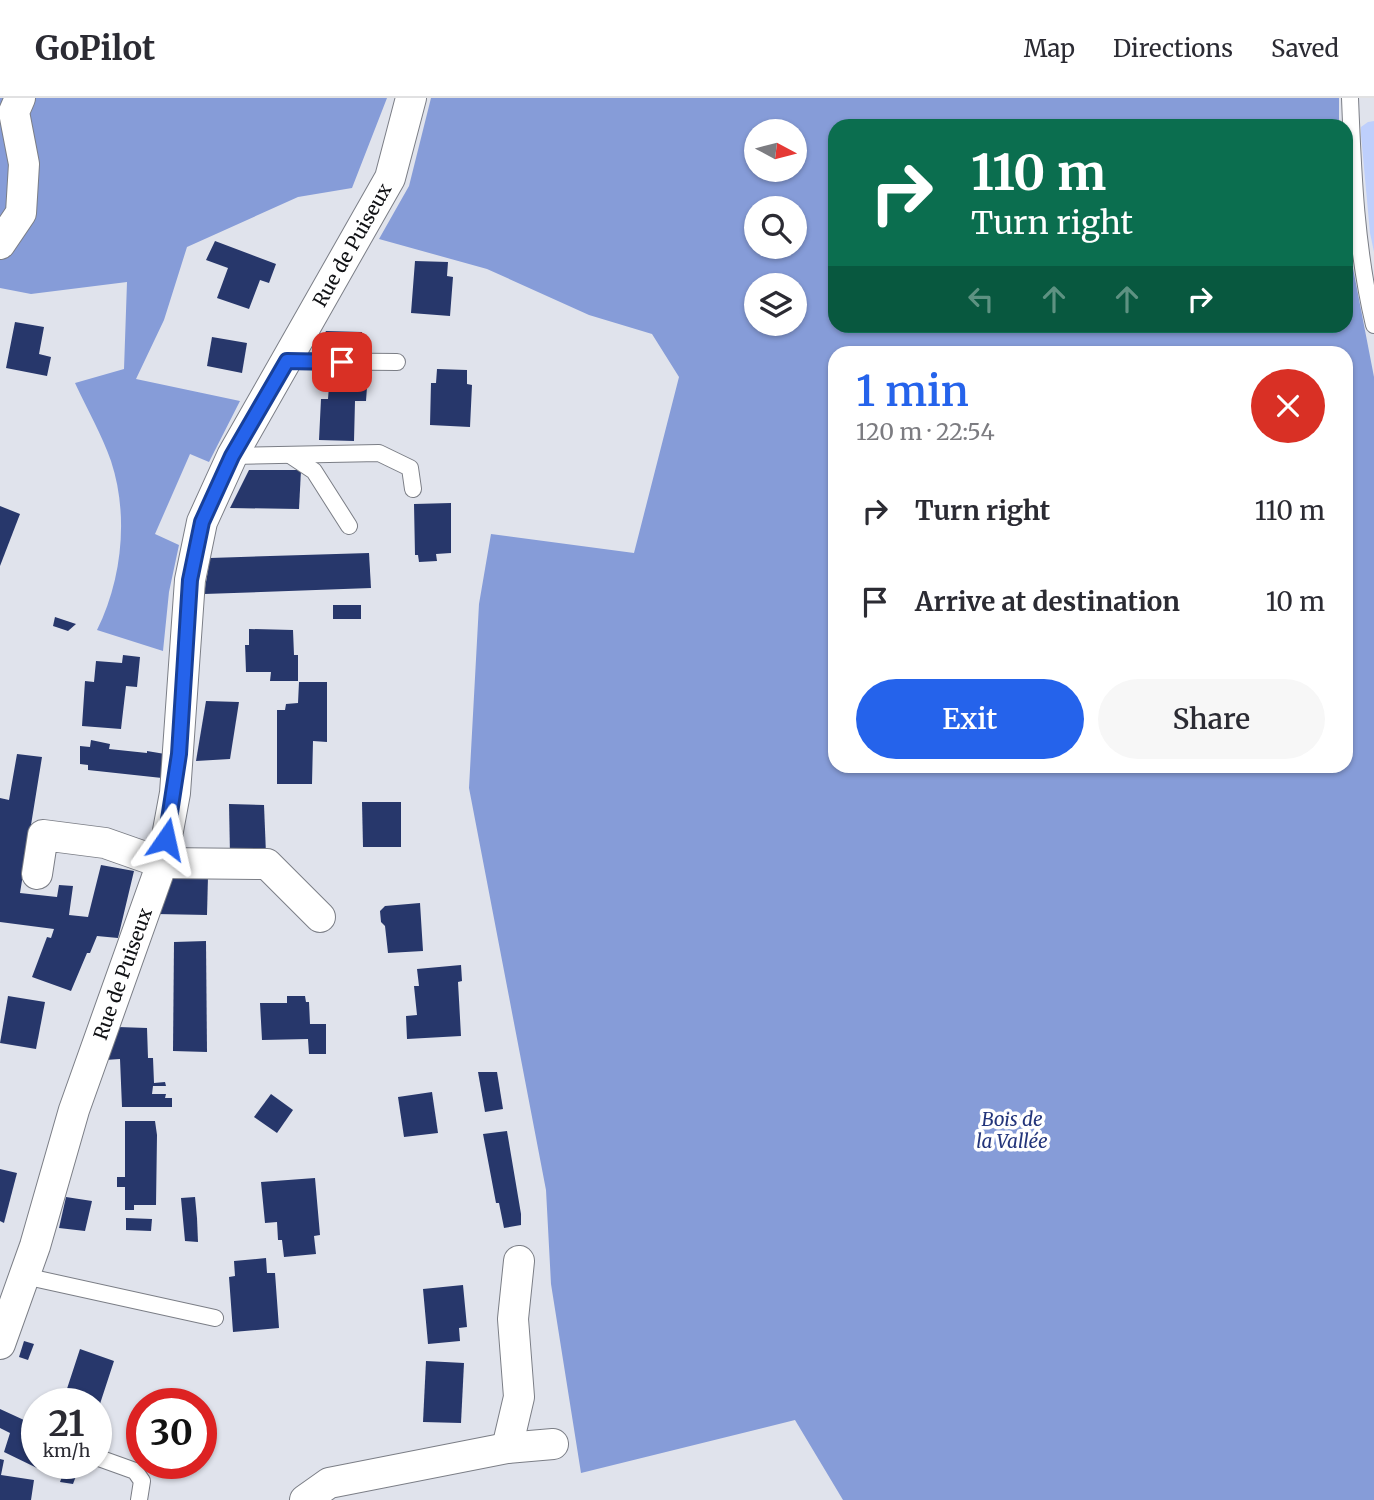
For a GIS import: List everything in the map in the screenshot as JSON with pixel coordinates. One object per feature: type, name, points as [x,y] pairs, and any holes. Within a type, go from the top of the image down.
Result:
[{"type":"street","points":[[0,244],[21,213],[24,164],[14,112],[20,98]]},
{"type":"street","name":"Rue de Puiseux","points":[[0,1344],[13,1292],[74,1110],[162,863],[179,754],[190,580],[202,522],[232,456],[390,178],[411,98]]},
{"type":"street","points":[[37,874],[43,835],[105,843],[162,863],[267,864],[320,917]]},
{"type":"street","points":[[507,1448],[519,1397],[513,1319],[519,1261]]},
{"type":"street","points":[[305,1500],[329,1483],[507,1448],[553,1444]]},
{"type":"lane","points":[[1350,98],[1351,119]]},
{"type":"lane","points":[[1353,187],[1357,239],[1374,325]]},
{"type":"lane","points":[[287,361],[397,362]]},
{"type":"lane","points":[[232,456],[379,453],[410,468],[413,489]]},
{"type":"lane","points":[[290,455],[314,471],[349,526]]},
{"type":"lane","points":[[13,1292],[215,1318]]},
{"type":"lane","points":[[112,1463],[135,1471],[142,1481],[139,1500]]},
{"type":"shaded area","points":[[1374,121],[1374,252],[1361,127]]},
{"type":"green space","points":[[0,98],[387,98],[352,188],[298,197],[187,247],[164,320],[136,379],[240,401],[209,462],[190,454],[155,534],[179,545],[169,592],[163,651],[97,630],[106,611],[117,569],[120,503],[111,461],[75,383],[124,369],[127,282],[31,294],[0,288]]},
{"type":"green space","name":"Bois de la Vallée","points":[[431,98],[1339,98],[1339,119],[828,119],[828,333],[1353,333],[1353,268],[1374,377],[1374,1500],[843,1500],[795,1420],[581,1473],[551,1284],[546,1190],[469,788],[479,604],[491,534],[634,553],[679,377],[652,334],[589,315],[487,269],[379,239],[409,186]]},
{"type":"building","points":[[215,241],[276,264],[269,283],[260,280],[249,309],[217,298],[228,268],[206,260]]},
{"type":"building","points":[[415,261],[448,262],[447,276],[453,277],[450,316],[411,313]]},
{"type":"building","points":[[15,322],[44,327],[39,354],[51,357],[47,376],[6,368]]},
{"type":"building","points":[[326,331],[362,332],[361,352],[315,350]]},
{"type":"building","points":[[212,337],[247,343],[242,373],[207,366]]},
{"type":"building","points":[[437,369],[467,370],[467,384],[472,385],[470,427],[430,425],[431,383],[436,383]]},
{"type":"building","points":[[329,386],[367,387],[366,401],[355,401],[354,441],[319,440],[321,399],[328,399]]},
{"type":"building","points":[[249,470],[301,470],[299,509],[230,508]]},
{"type":"building","points":[[451,503],[451,553],[436,554],[437,561],[419,562],[418,555],[415,555],[414,504]]},
{"type":"building","points":[[0,506],[20,514],[0,566]]},
{"type":"building","points":[[369,553],[371,588],[204,594],[210,558]]},
{"type":"building","points":[[333,605],[361,605],[361,619],[333,619]]},
{"type":"building","points":[[55,617],[76,624],[68,631],[53,626]]},
{"type":"building","points":[[249,629],[293,630],[294,655],[298,655],[298,681],[270,681],[271,672],[246,672],[245,645],[249,645]]},
{"type":"building","points":[[123,655],[140,657],[137,687],[126,686],[121,729],[82,726],[85,681],[94,682],[96,661],[122,663]]},
{"type":"building","points":[[299,682],[327,682],[327,742],[313,741],[312,784],[277,784],[277,710],[285,710],[286,704],[298,703]]},
{"type":"building","points":[[206,701],[239,702],[230,759],[196,761]]},
{"type":"building","points":[[91,740],[110,744],[109,749],[165,754],[162,778],[88,770],[88,765],[80,764],[80,746],[90,747]]},
{"type":"building","points":[[17,754],[42,757],[20,893],[57,897],[59,885],[73,886],[69,915],[88,917],[101,865],[134,871],[118,938],[97,936],[71,991],[32,977],[47,937],[51,938],[54,929],[0,922],[0,798],[9,800]]},
{"type":"building","points":[[362,802],[401,802],[401,847],[363,847]]},
{"type":"building","points":[[229,804],[264,805],[266,854],[230,855]]},
{"type":"building","points":[[208,876],[207,915],[156,914],[171,878]]},
{"type":"building","points":[[420,903],[423,951],[388,953],[385,926],[381,922],[380,911],[385,906]]},
{"type":"building","points":[[206,941],[207,1052],[173,1051],[174,942]]},
{"type":"building","points":[[461,965],[462,981],[458,982],[461,1036],[407,1039],[406,1016],[417,1015],[414,986],[419,986],[417,969]]},
{"type":"building","points":[[8,996],[45,1002],[36,1049],[0,1043]]},
{"type":"building","points":[[287,996],[305,996],[306,1002],[309,1002],[310,1024],[326,1024],[326,1054],[309,1054],[308,1039],[262,1040],[260,1003],[287,1003]]},
{"type":"building","points":[[118,1027],[147,1028],[148,1058],[153,1058],[154,1083],[165,1082],[166,1086],[153,1086],[152,1094],[166,1094],[165,1098],[172,1098],[172,1107],[122,1107],[120,1059],[105,1060]]},
{"type":"building","points":[[478,1072],[497,1072],[503,1109],[485,1112]]},
{"type":"building","points":[[432,1092],[438,1133],[404,1137],[398,1097]]},
{"type":"building","points":[[271,1094],[293,1110],[277,1133],[254,1117]]},
{"type":"building","points":[[125,1121],[155,1121],[156,1205],[134,1205],[134,1210],[125,1210],[125,1187],[117,1187],[117,1177],[125,1177]]},
{"type":"building","points":[[507,1131],[521,1225],[504,1228],[499,1203],[496,1203],[483,1134]]},
{"type":"building","points":[[0,1169],[17,1173],[4,1223],[0,1221]]},
{"type":"building","points":[[315,1178],[320,1235],[314,1236],[316,1254],[284,1257],[282,1240],[278,1240],[277,1222],[265,1223],[261,1182]]},
{"type":"building","points":[[66,1197],[92,1201],[85,1231],[59,1228]]},
{"type":"building","points":[[195,1197],[198,1242],[185,1241],[181,1198]]},
{"type":"building","points":[[126,1218],[152,1219],[151,1231],[126,1230]]},
{"type":"building","points":[[266,1258],[267,1273],[275,1273],[279,1328],[233,1332],[229,1277],[235,1276],[234,1261]]},
{"type":"building","points":[[463,1285],[467,1327],[459,1328],[460,1341],[428,1344],[423,1289]]},
{"type":"building","points":[[24,1341],[34,1344],[28,1360],[19,1357]]},
{"type":"building","points":[[80,1349],[114,1361],[105,1388],[67,1388]]},
{"type":"building","points":[[426,1361],[464,1363],[461,1423],[423,1422]]},
{"type":"building","points":[[0,1409],[21,1419],[21,1460],[4,1452],[10,1433],[0,1428]]},
{"type":"building","points":[[0,1459],[4,1460],[1,1475],[34,1480],[31,1500],[0,1500]]},
{"type":"building","points":[[61,1479],[75,1479],[73,1484],[60,1482]]},
{"type":"route","points":[[166,839],[179,754],[190,580],[202,522],[232,456],[287,361],[342,362]]}]
